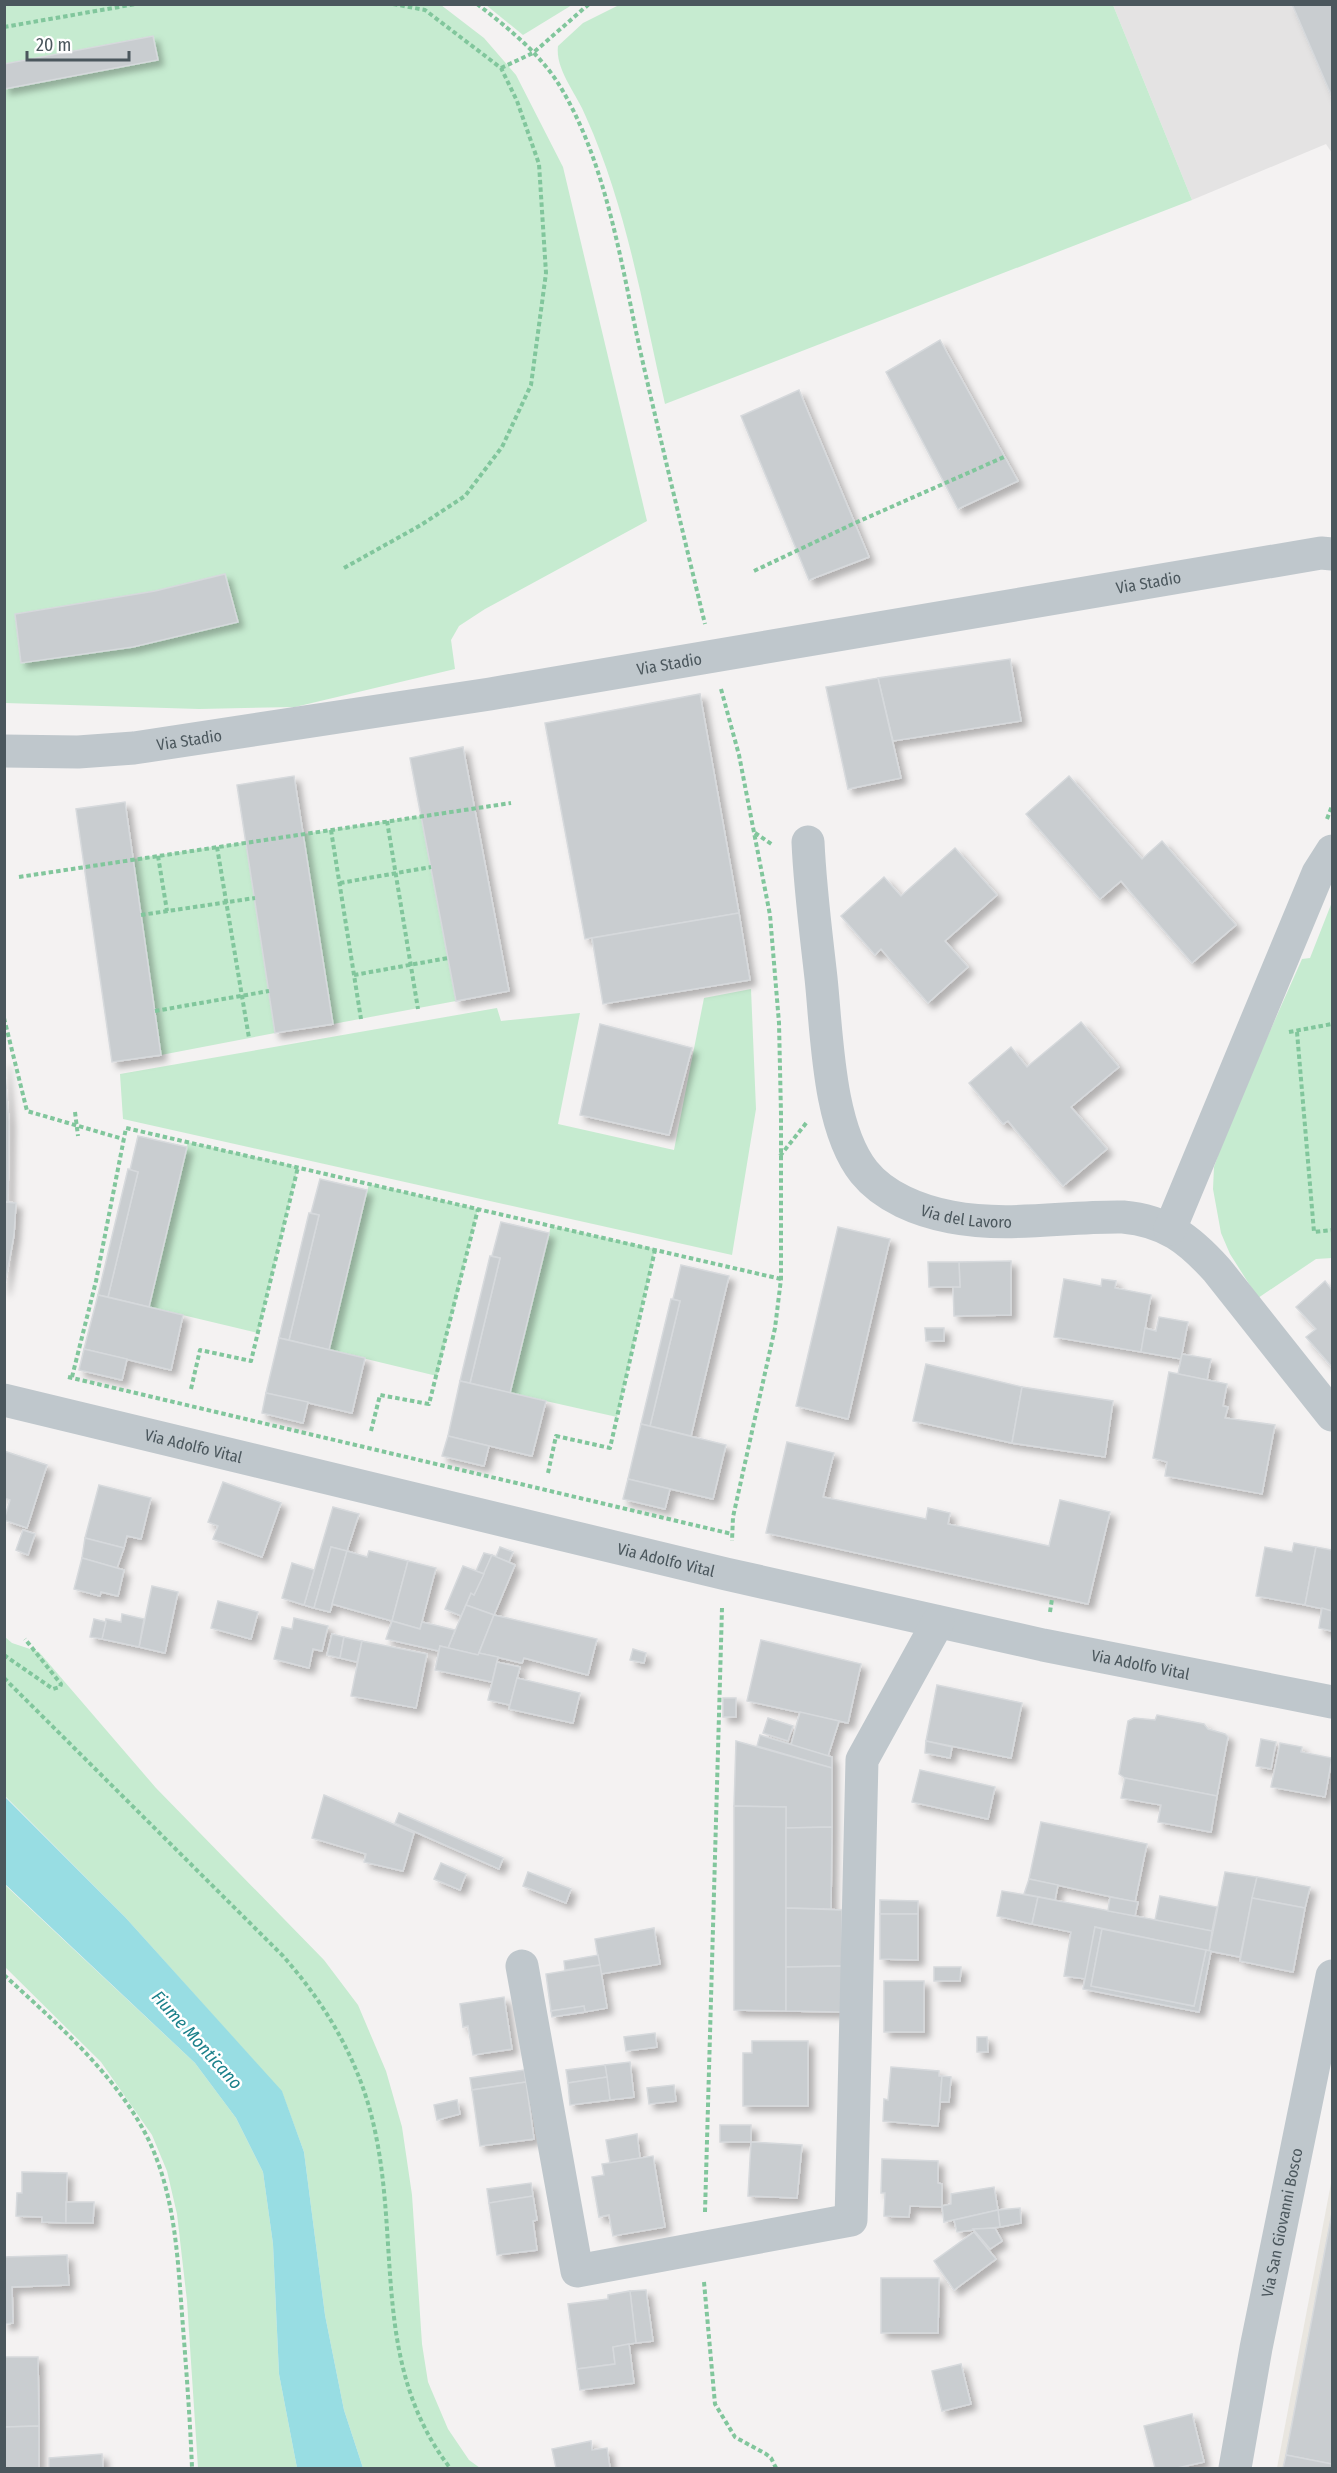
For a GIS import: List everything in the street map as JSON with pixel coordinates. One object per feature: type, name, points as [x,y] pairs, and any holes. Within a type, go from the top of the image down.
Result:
[{"type":"street","name":"Via Stadio","points":[[4,751],[78,752],[146,747],[490,694],[1321,553],[1332,554]]},
{"type":"street","name":"Via del Lavoro","points":[[808,842],[833,1088],[843,1129],[863,1171],[878,1187],[898,1199],[949,1217],[983,1222],[1016,1223],[1123,1217],[1138,1218],[1170,1229],[1199,1250],[1217,1270],[1332,1415]]},
{"type":"street","points":[[1170,1229],[1318,873],[1332,852]]},
{"type":"street","name":"Via Adolfo Vital","points":[[4,1400],[726,1574],[938,1622],[1332,1702]]},
{"type":"street","points":[[522,1966],[577,2271],[851,2220],[862,1760],[938,1622]]},
{"type":"street","name":"Via San Giovanni Bosco","points":[[1235,2469],[1258,2336],[1332,1976]]},
{"type":"path","points":[[4,27],[136,4]]},
{"type":"path","points":[[344,568],[421,525],[465,496],[502,447],[531,385],[546,273],[539,164],[517,102],[501,68],[425,10],[393,4]]},
{"type":"path","points":[[477,4],[501,22],[557,82],[580,125],[612,223],[670,483],[706,628]]},
{"type":"path","points":[[501,68],[532,53],[589,4]]},
{"type":"path","points":[[754,571],[845,527],[1005,457]]},
{"type":"path","points":[[719,680],[739,755],[770,915],[779,1023],[781,1279],[775,1328],[733,1517],[731,1545]]},
{"type":"path","points":[[19,877],[511,803]]},
{"type":"path","points":[[387,821],[418,1009]]},
{"type":"path","points":[[332,830],[361,1019]]},
{"type":"path","points":[[217,847],[249,1038]]},
{"type":"path","points":[[158,856],[167,911]]},
{"type":"path","points":[[340,883],[431,867]]},
{"type":"path","points":[[141,915],[255,898]]},
{"type":"path","points":[[354,975],[448,958]]},
{"type":"path","points":[[155,1011],[269,991]]},
{"type":"path","points":[[4,1018],[27,1111],[123,1139]]},
{"type":"path","points":[[1252,1032],[1297,1032],[1332,1024]]},
{"type":"path","points":[[1297,1032],[1314,1232],[1332,1230]]},
{"type":"path","points":[[75,1112],[78,1136]]},
{"type":"path","points":[[732,1534],[70,1377],[96,1281],[126,1128],[781,1279]]},
{"type":"path","points":[[191,1389],[200,1350],[251,1361],[298,1167]]},
{"type":"path","points":[[371,1431],[380,1395],[429,1404],[478,1209]]},
{"type":"path","points":[[548,1473],[556,1436],[610,1448],[655,1249]]},
{"type":"path","points":[[705,2223],[722,1605]]},
{"type":"path","points":[[4,1655],[57,1690],[61,1684],[25,1639]]},
{"type":"path","points":[[4,1678],[283,1956],[308,1985],[341,2035],[362,2082],[375,2132],[395,2338],[405,2383],[439,2455],[450,2469]]},
{"type":"path","points":[[4,1975],[99,2067],[139,2122],[158,2159],[170,2200],[178,2253],[192,2469]]},
{"type":"path","points":[[704,2274],[715,2404],[735,2437],[766,2454],[771,2458],[776,2469]]},
{"type":"shaded area","points":[[1113,5],[1332,5],[1332,153],[1326,144],[1192,200]]},
{"type":"shaded area","points":[[1332,2178],[1332,2468],[1277,2468]]},
{"type":"green space","points":[[5,5],[441,5],[484,38],[516,75],[563,167],[647,521],[485,609],[459,626],[451,640],[455,669],[295,707],[199,709],[5,703]]},
{"type":"green space","points":[[486,5],[572,5],[523,35]]},
{"type":"green space","points":[[619,5],[1113,5],[1192,200],[665,404],[633,259],[613,187],[586,117],[563,73],[558,55],[558,46],[583,23]]},
{"type":"green space","points":[[421,816],[456,1001],[333,1024],[303,834]]},
{"type":"green space","points":[[246,842],[275,1033],[161,1055],[133,859]]},
{"type":"green space","points":[[1332,902],[1332,1258],[1316,1259],[1258,1298],[1230,1254],[1221,1233],[1213,1189],[1214,1167],[1230,1121],[1302,959],[1310,958]]},
{"type":"green space","points":[[751,989],[756,1109],[732,1255],[123,1119],[120,1074],[497,1008],[501,1021],[580,1013],[558,1124],[674,1150],[704,998]]},
{"type":"green space","points":[[188,1142],[298,1167],[258,1333],[149,1307]]},
{"type":"green space","points":[[369,1184],[478,1209],[437,1376],[329,1350]]},
{"type":"green space","points":[[551,1226],[655,1249],[617,1417],[510,1393]]},
{"type":"green space","points":[[5,1637],[12,1643],[39,1652],[156,1788],[324,1960],[358,2005],[386,2071],[402,2127],[412,2195],[422,2344],[428,2382],[448,2429],[469,2460],[480,2468],[363,2468],[344,2410],[325,2315],[304,2152],[282,2092],[125,1917],[5,1796]]},
{"type":"green space","points":[[4,1884],[195,2063],[236,2118],[263,2172],[273,2244],[279,2374],[297,2468],[198,2468],[187,2301],[177,2214],[167,2171],[152,2135],[101,2062],[5,1967]]},
{"type":"water","name":"Fiume Monticano","points":[[4,1796],[125,1917],[282,2091],[304,2152],[325,2315],[344,2410],[363,2468],[297,2468],[279,2374],[273,2244],[263,2172],[236,2118],[195,2063],[5,1884]]},
{"type":"building","points":[[1292,4],[1332,4],[1332,97]]},
{"type":"building","points":[[153,36],[158,60],[4,89],[4,64]]},
{"type":"building","points":[[940,340],[1018,481],[958,509],[886,372]]},
{"type":"building","points":[[799,390],[869,557],[809,580],[741,416]]},
{"type":"building","points":[[225,574],[238,622],[133,647],[21,663],[15,614],[155,591]]},
{"type":"building","points":[[1010,659],[1021,721],[893,741],[878,678]]},
{"type":"building","points":[[878,678],[901,778],[848,789],[826,687]]},
{"type":"building","points":[[700,694],[739,913],[585,939],[545,723]]},
{"type":"building","points":[[463,747],[509,991],[456,1001],[410,758]]},
{"type":"building","points":[[294,776],[333,1024],[275,1033],[237,785]]},
{"type":"building","points":[[1069,776],[1142,859],[1162,841],[1236,925],[1192,963],[1121,881],[1100,899],[1026,814]]},
{"type":"building","points":[[125,802],[161,1055],[112,1062],[76,809]]},
{"type":"building","points":[[955,848],[997,895],[945,941],[968,967],[928,1003],[881,949],[875,955],[841,916],[884,877],[901,896]]},
{"type":"building","points":[[739,913],[750,980],[603,1004],[592,938]]},
{"type":"building","points":[[1081,1022],[1119,1067],[1071,1107],[1107,1149],[1063,1186],[1008,1121],[1003,1124],[969,1083],[1011,1047],[1027,1067]]},
{"type":"building","points":[[600,1024],[692,1048],[669,1135],[580,1115]]},
{"type":"building","points":[[4,1061],[9,1122],[8,1202],[4,1202]]},
{"type":"building","points":[[138,1136],[187,1147],[149,1307],[108,1297],[138,1172],[130,1170]]},
{"type":"building","points":[[128,1169],[138,1172],[108,1297],[98,1295]]},
{"type":"building","points":[[320,1179],[367,1190],[329,1350],[289,1340],[319,1215],[311,1213]]},
{"type":"building","points":[[4,1202],[16,1203],[14,1235],[4,1290]]},
{"type":"building","points":[[309,1213],[319,1215],[289,1340],[279,1338]]},
{"type":"building","points":[[501,1222],[549,1233],[510,1393],[470,1383],[500,1258],[492,1256]]},
{"type":"building","points":[[838,1227],[890,1239],[848,1419],[796,1406]]},
{"type":"building","points":[[490,1256],[500,1258],[470,1383],[460,1381]]},
{"type":"building","points":[[1011,1261],[1011,1315],[954,1316],[953,1286],[960,1287],[959,1262]]},
{"type":"building","points":[[928,1262],[959,1262],[960,1287],[929,1287]]},
{"type":"building","points":[[681,1265],[729,1276],[691,1436],[650,1426],[680,1301],[673,1299]]},
{"type":"building","points":[[1064,1279],[1101,1286],[1102,1279],[1116,1281],[1115,1288],[1151,1295],[1141,1352],[1054,1337]]},
{"type":"building","points":[[1325,1281],[1332,1290],[1332,1367],[1306,1337],[1316,1329],[1296,1307]]},
{"type":"building","points":[[98,1295],[183,1315],[171,1370],[84,1349]]},
{"type":"building","points":[[671,1299],[680,1301],[650,1426],[641,1424]]},
{"type":"building","points":[[1159,1317],[1188,1322],[1181,1359],[1141,1352],[1145,1328],[1156,1331]]},
{"type":"building","points":[[925,1328],[944,1328],[944,1341],[926,1341]]},
{"type":"building","points":[[279,1338],[365,1358],[352,1413],[266,1393]]},
{"type":"building","points":[[84,1349],[127,1359],[122,1380],[79,1370]]},
{"type":"building","points":[[1182,1354],[1211,1359],[1207,1380],[1178,1374]]},
{"type":"building","points":[[926,1364],[1022,1387],[1012,1443],[913,1421]]},
{"type":"building","points":[[1169,1372],[1227,1384],[1223,1406],[1228,1407],[1225,1418],[1275,1425],[1262,1494],[1165,1476],[1167,1462],[1153,1458]]},
{"type":"building","points":[[460,1381],[546,1401],[532,1456],[448,1436]]},
{"type":"building","points":[[1022,1387],[1113,1401],[1105,1457],[1012,1443]]},
{"type":"building","points":[[266,1393],[308,1402],[303,1423],[262,1413]]},
{"type":"building","points":[[641,1424],[726,1445],[713,1499],[628,1479]]},
{"type":"building","points":[[448,1436],[489,1446],[484,1466],[442,1456]]},
{"type":"building","points":[[787,1442],[834,1453],[823,1497],[926,1519],[928,1508],[950,1513],[948,1524],[1049,1546],[1060,1500],[1110,1512],[1088,1604],[766,1533]]},
{"type":"building","points":[[4,1451],[47,1465],[27,1528],[4,1520],[10,1500],[4,1498]]},
{"type":"building","points":[[628,1479],[670,1489],[665,1509],[623,1499]]},
{"type":"building","points":[[223,1482],[281,1503],[262,1557],[213,1539],[218,1526],[208,1522]]},
{"type":"building","points":[[99,1485],[151,1498],[141,1539],[127,1536],[124,1548],[85,1538]]},
{"type":"building","points":[[333,1507],[359,1514],[347,1551],[331,1547],[314,1608],[304,1605]]},
{"type":"building","points":[[23,1530],[35,1534],[28,1555],[16,1550]]},
{"type":"building","points":[[85,1538],[124,1548],[117,1568],[82,1558]]},
{"type":"building","points":[[1294,1543],[1316,1547],[1305,1605],[1256,1596],[1265,1547],[1292,1552]]},
{"type":"building","points":[[331,1547],[347,1551],[330,1612],[314,1608]]},
{"type":"building","points":[[500,1547],[513,1552],[509,1562],[496,1557]]},
{"type":"building","points":[[1316,1547],[1332,1550],[1332,1611],[1305,1605]]},
{"type":"building","points":[[347,1551],[367,1557],[369,1551],[408,1561],[392,1621],[332,1604]]},
{"type":"building","points":[[484,1553],[492,1555],[484,1574],[476,1571]]},
{"type":"building","points":[[492,1555],[515,1565],[494,1615],[466,1605],[471,1593],[474,1595]]},
{"type":"building","points":[[82,1558],[124,1570],[118,1596],[101,1592],[100,1596],[74,1589]]},
{"type":"building","points":[[408,1561],[436,1568],[420,1629],[392,1621]]},
{"type":"building","points":[[292,1563],[314,1570],[304,1605],[282,1598]]},
{"type":"building","points":[[463,1566],[484,1574],[474,1595],[471,1593],[461,1616],[445,1609]]},
{"type":"building","points":[[152,1586],[178,1592],[165,1653],[139,1647]]},
{"type":"building","points":[[218,1601],[258,1612],[251,1639],[211,1628]]},
{"type":"building","points":[[466,1605],[494,1615],[478,1655],[448,1648]]},
{"type":"building","points":[[1322,1608],[1332,1611],[1332,1631],[1319,1628]]},
{"type":"building","points":[[122,1614],[144,1619],[139,1647],[102,1639],[106,1619],[121,1622]]},
{"type":"building","points":[[494,1615],[597,1639],[588,1675],[524,1658],[522,1663],[479,1653]]},
{"type":"building","points":[[294,1618],[328,1626],[322,1651],[313,1649],[309,1668],[274,1659],[282,1627],[292,1629]]},
{"type":"building","points":[[94,1619],[106,1622],[102,1639],[90,1637]]},
{"type":"building","points":[[392,1621],[420,1629],[422,1622],[455,1630],[448,1648],[440,1646],[439,1651],[386,1639]]},
{"type":"building","points":[[332,1634],[344,1637],[340,1658],[327,1655]]},
{"type":"building","points":[[344,1637],[362,1641],[357,1662],[340,1658]]},
{"type":"building","points":[[761,1640],[861,1664],[848,1723],[747,1701]]},
{"type":"building","points":[[362,1641],[427,1654],[416,1708],[351,1696]]},
{"type":"building","points":[[440,1646],[498,1657],[492,1682],[435,1670]]},
{"type":"building","points":[[633,1649],[646,1653],[644,1663],[630,1660]]},
{"type":"building","points":[[497,1662],[520,1667],[510,1705],[488,1700]]},
{"type":"building","points":[[517,1678],[580,1693],[573,1723],[509,1709]]},
{"type":"building","points":[[937,1685],[1022,1703],[1011,1758],[926,1741]]},
{"type":"building","points":[[723,1698],[736,1698],[736,1717],[723,1717]]},
{"type":"building","points":[[800,1712],[839,1721],[828,1756],[791,1745]]},
{"type":"building","points":[[1157,1715],[1204,1724],[1208,1729],[1228,1737],[1217,1796],[1125,1778],[1119,1774],[1128,1721],[1134,1718],[1155,1720]]},
{"type":"building","points":[[768,1718],[793,1726],[788,1741],[763,1733]]},
{"type":"building","points":[[760,1735],[832,1757],[832,1768],[757,1746]]},
{"type":"building","points":[[1261,1739],[1276,1742],[1271,1769],[1256,1766]]},
{"type":"building","points":[[736,1741],[832,1768],[832,1827],[786,1828],[786,1807],[734,1806]]},
{"type":"building","points":[[926,1741],[952,1747],[950,1758],[925,1753]]},
{"type":"building","points":[[1280,1743],[1302,1747],[1301,1752],[1332,1758],[1325,1797],[1271,1787]]},
{"type":"building","points":[[920,1770],[995,1787],[988,1819],[912,1802]]},
{"type":"building","points":[[1125,1778],[1217,1796],[1211,1832],[1158,1822],[1161,1805],[1121,1798]]},
{"type":"building","points":[[324,1795],[414,1833],[403,1871],[364,1862],[366,1854],[312,1838]]},
{"type":"building","points":[[734,1806],[786,1807],[786,2011],[734,2010]]},
{"type":"building","points":[[399,1813],[503,1858],[499,1869],[395,1823]]},
{"type":"building","points":[[1041,1822],[1147,1844],[1135,1902],[1029,1879]]},
{"type":"building","points":[[832,1827],[831,1909],[786,1908],[786,1828]]},
{"type":"building","points":[[441,1863],[466,1874],[460,1890],[434,1879]]},
{"type":"building","points":[[528,1872],[571,1889],[566,1903],[523,1886]]},
{"type":"building","points":[[1225,1872],[1257,1877],[1240,1957],[1209,1951]]},
{"type":"building","points":[[1257,1877],[1310,1887],[1305,1908],[1252,1898]]},
{"type":"building","points":[[1029,1879],[1058,1885],[1055,1900],[1024,1894]]},
{"type":"building","points":[[1002,1891],[1038,1897],[1032,1924],[997,1916]]},
{"type":"building","points":[[1160,1896],[1217,1907],[1212,1931],[1155,1920]]},
{"type":"building","points":[[1038,1897],[1212,1931],[1209,1951],[1095,1927],[1086,1979],[1064,1976],[1071,1932],[1032,1924]]},
{"type":"building","points":[[1110,1897],[1138,1902],[1135,1916],[1108,1911]]},
{"type":"building","points":[[1252,1898],[1305,1908],[1293,1972],[1240,1961]]},
{"type":"building","points":[[880,1900],[918,1901],[918,1914],[880,1914]]},
{"type":"building","points":[[786,1908],[842,1910],[842,1966],[786,1967]]},
{"type":"building","points":[[880,1914],[918,1914],[918,1960],[880,1959]]},
{"type":"building","points":[[1095,1927],[1102,1929],[1091,1986],[1194,2006],[1206,1950],[1211,1951],[1199,2012],[1083,1989]]},
{"type":"building","points":[[654,1928],[660,1964],[601,1974],[595,1939]]},
{"type":"building","points":[[1102,1929],[1206,1950],[1194,2006],[1091,1986]]},
{"type":"building","points":[[598,1955],[600,1965],[565,1970],[564,1961]]},
{"type":"building","points":[[600,1965],[607,2008],[585,2012],[584,2006],[551,2011],[546,1974]]},
{"type":"building","points":[[842,1966],[842,2012],[786,2011],[786,1967]]},
{"type":"building","points":[[934,1967],[961,1967],[960,1981],[934,1981]]},
{"type":"building","points":[[884,1981],[924,1981],[924,2032],[884,2032]]},
{"type":"building","points":[[504,1997],[512,2049],[473,2055],[468,2026],[463,2027],[460,2004]]},
{"type":"building","points":[[584,2006],[585,2012],[552,2017],[551,2011]]},
{"type":"building","points":[[655,2033],[657,2047],[626,2051],[624,2037]]},
{"type":"building","points":[[977,2037],[987,2037],[988,2052],[977,2052]]},
{"type":"building","points":[[752,2041],[808,2041],[808,2106],[743,2106],[743,2053],[752,2053]]},
{"type":"building","points":[[630,2062],[634,2097],[610,2100],[605,2065]]},
{"type":"building","points":[[605,2065],[607,2077],[568,2083],[566,2070]]},
{"type":"building","points":[[891,2067],[939,2071],[939,2076],[942,2076],[938,2126],[883,2121],[884,2099],[888,2100]]},
{"type":"building","points":[[524,2070],[526,2082],[472,2090],[470,2078]]},
{"type":"building","points":[[942,2076],[951,2077],[949,2102],[940,2102]]},
{"type":"building","points":[[607,2077],[610,2100],[570,2105],[568,2083]]},
{"type":"building","points":[[526,2082],[534,2139],[480,2146],[472,2090]]},
{"type":"building","points":[[674,2085],[676,2101],[649,2104],[647,2088]]},
{"type":"building","points":[[457,2100],[460,2114],[437,2120],[434,2105]]},
{"type":"building","points":[[720,2125],[751,2125],[751,2142],[720,2142]]},
{"type":"building","points":[[637,2134],[640,2158],[610,2163],[606,2140]]},
{"type":"building","points":[[751,2142],[802,2145],[797,2198],[748,2196]]},
{"type":"building","points":[[653,2156],[665,2227],[613,2236],[609,2215],[599,2217],[592,2177],[604,2175],[602,2164]]},
{"type":"building","points":[[882,2159],[938,2161],[938,2183],[942,2184],[942,2207],[910,2206],[909,2217],[884,2216],[885,2193],[881,2193]]},
{"type":"building","points":[[22,2172],[67,2173],[66,2223],[42,2222],[42,2217],[16,2216],[17,2193],[22,2193]]},
{"type":"building","points":[[531,2183],[533,2196],[489,2203],[487,2189]]},
{"type":"building","points":[[994,2187],[998,2210],[944,2222],[942,2206],[951,2204],[951,2194]]},
{"type":"building","points":[[533,2196],[537,2220],[533,2221],[537,2250],[497,2255],[489,2203]]},
{"type":"building","points":[[66,2202],[94,2202],[93,2223],[66,2223]]},
{"type":"building","points":[[1020,2208],[1021,2223],[1000,2227],[998,2210]]},
{"type":"building","points":[[998,2210],[1000,2227],[957,2232],[954,2220]]},
{"type":"building","points":[[1332,2213],[1332,2464],[1286,2455]]},
{"type":"building","points":[[995,2228],[1002,2241],[990,2249],[973,2229]]},
{"type":"building","points":[[974,2232],[996,2259],[954,2290],[934,2261]]},
{"type":"building","points":[[67,2255],[69,2285],[12,2287],[13,2323],[4,2324],[4,2257]]},
{"type":"building","points":[[881,2278],[939,2278],[938,2333],[881,2333]]},
{"type":"building","points":[[646,2290],[653,2341],[636,2343],[630,2291]]},
{"type":"building","points":[[630,2291],[636,2343],[613,2347],[615,2364],[577,2369],[568,2304],[608,2299],[608,2295]]},
{"type":"building","points":[[629,2344],[634,2383],[580,2390],[577,2369],[615,2364],[613,2347]]},
{"type":"building","points":[[4,2357],[38,2357],[39,2426],[4,2427]]},
{"type":"building","points":[[961,2364],[971,2404],[942,2411],[932,2371]]},
{"type":"building","points":[[1192,2414],[1204,2462],[1177,2468],[1155,2468],[1144,2426]]},
{"type":"building","points":[[39,2426],[39,2468],[4,2468],[4,2427]]},
{"type":"building","points":[[591,2441],[592,2450],[607,2448],[610,2468],[556,2468],[552,2449]]},
{"type":"building","points":[[102,2454],[103,2468],[49,2468],[49,2458]]},
{"type":"building","points":[[1286,2455],[1332,2464],[1332,2468],[1283,2468]]}]
